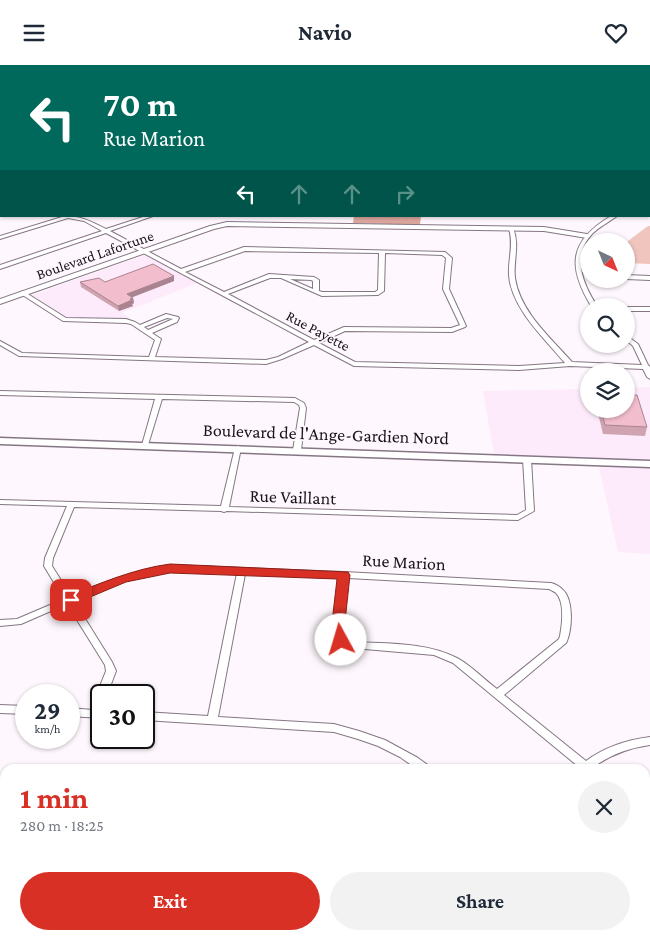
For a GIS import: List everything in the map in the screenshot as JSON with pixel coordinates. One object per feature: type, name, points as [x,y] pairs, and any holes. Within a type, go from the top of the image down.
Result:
[{"type":"main road","name":"Boulevard de l'Ange-Gardien Nord","points":[[0,441],[650,464]]},
{"type":"street","name":"Rue Payette","points":[[67,217],[81,218],[313,343],[354,363],[519,368],[570,364],[647,367]]},
{"type":"street","points":[[0,238],[67,217]]},
{"type":"street","points":[[0,267],[147,217]]},
{"type":"street","points":[[591,233],[614,217]]},
{"type":"street","name":"Boulevard Lafortune","points":[[0,302],[212,227],[233,223],[544,229],[580,235]]},
{"type":"street","points":[[511,229],[516,244],[512,271],[513,283],[529,315],[550,343],[570,364]]},
{"type":"street","points":[[580,248],[578,252],[580,276]]},
{"type":"street","points":[[0,343],[21,355],[152,357],[266,362],[280,359],[348,328],[452,330],[463,326],[446,289],[449,258],[446,255],[437,253],[244,249],[182,271]]},
{"type":"street","points":[[280,276],[316,293],[369,295],[379,293],[381,291],[382,252]]},
{"type":"street","points":[[224,294],[264,277],[280,276],[315,279],[316,293]]},
{"type":"street","points":[[635,277],[650,278]]},
{"type":"street","points":[[23,293],[64,320],[126,321],[139,327],[158,339],[152,357]]},
{"type":"street","points":[[635,309],[650,309]]},
{"type":"street","points":[[139,327],[166,317],[176,318],[175,321],[149,332]]},
{"type":"street","points":[[635,344],[650,377]]},
{"type":"street","points":[[0,393],[295,400],[302,404],[303,408],[296,450]]},
{"type":"street","points":[[145,445],[159,397]]},
{"type":"street","points":[[224,510],[238,448]]},
{"type":"street","name":"Rue Vaillant","points":[[0,502],[518,518],[530,511],[527,459]]},
{"type":"street","points":[[71,505],[49,558],[48,566],[110,664],[111,671],[106,684]]},
{"type":"street","name":"Rue Marion","points":[[0,623],[18,622],[121,579],[170,568],[540,584],[551,587],[560,592],[564,601],[567,632],[563,641],[498,694]]},
{"type":"street","points":[[212,721],[240,572]]},
{"type":"street","points":[[344,575],[337,631],[341,640],[353,645],[435,652],[456,661],[580,764]]},
{"type":"street","points":[[0,709],[15,710]]},
{"type":"street","points":[[155,717],[319,726],[343,730],[391,746],[418,764]]},
{"type":"street","points":[[589,764],[596,758],[616,748],[650,741]]},
{"type":"shaded area","points":[[354,217],[421,217],[420,225],[353,223]]},
{"type":"shaded area","points":[[650,226],[650,264],[635,263],[635,236]]},
{"type":"shaded area","points":[[145,255],[197,283],[122,313],[130,318],[126,320],[67,318],[32,295]]},
{"type":"shaded area","points":[[650,387],[650,554],[618,552],[597,458],[494,454],[483,391],[580,389],[580,418],[635,418],[635,388]]},
{"type":"building","points":[[153,264],[174,276],[127,294],[133,298],[130,299],[132,300],[118,306],[80,282],[99,278],[105,282]]},
{"type":"building","points":[[635,395],[637,395],[647,427],[605,425],[603,418],[635,418]]},
{"type":"route","points":[[71,600],[121,579],[170,568],[344,575],[337,631],[341,640]]}]
